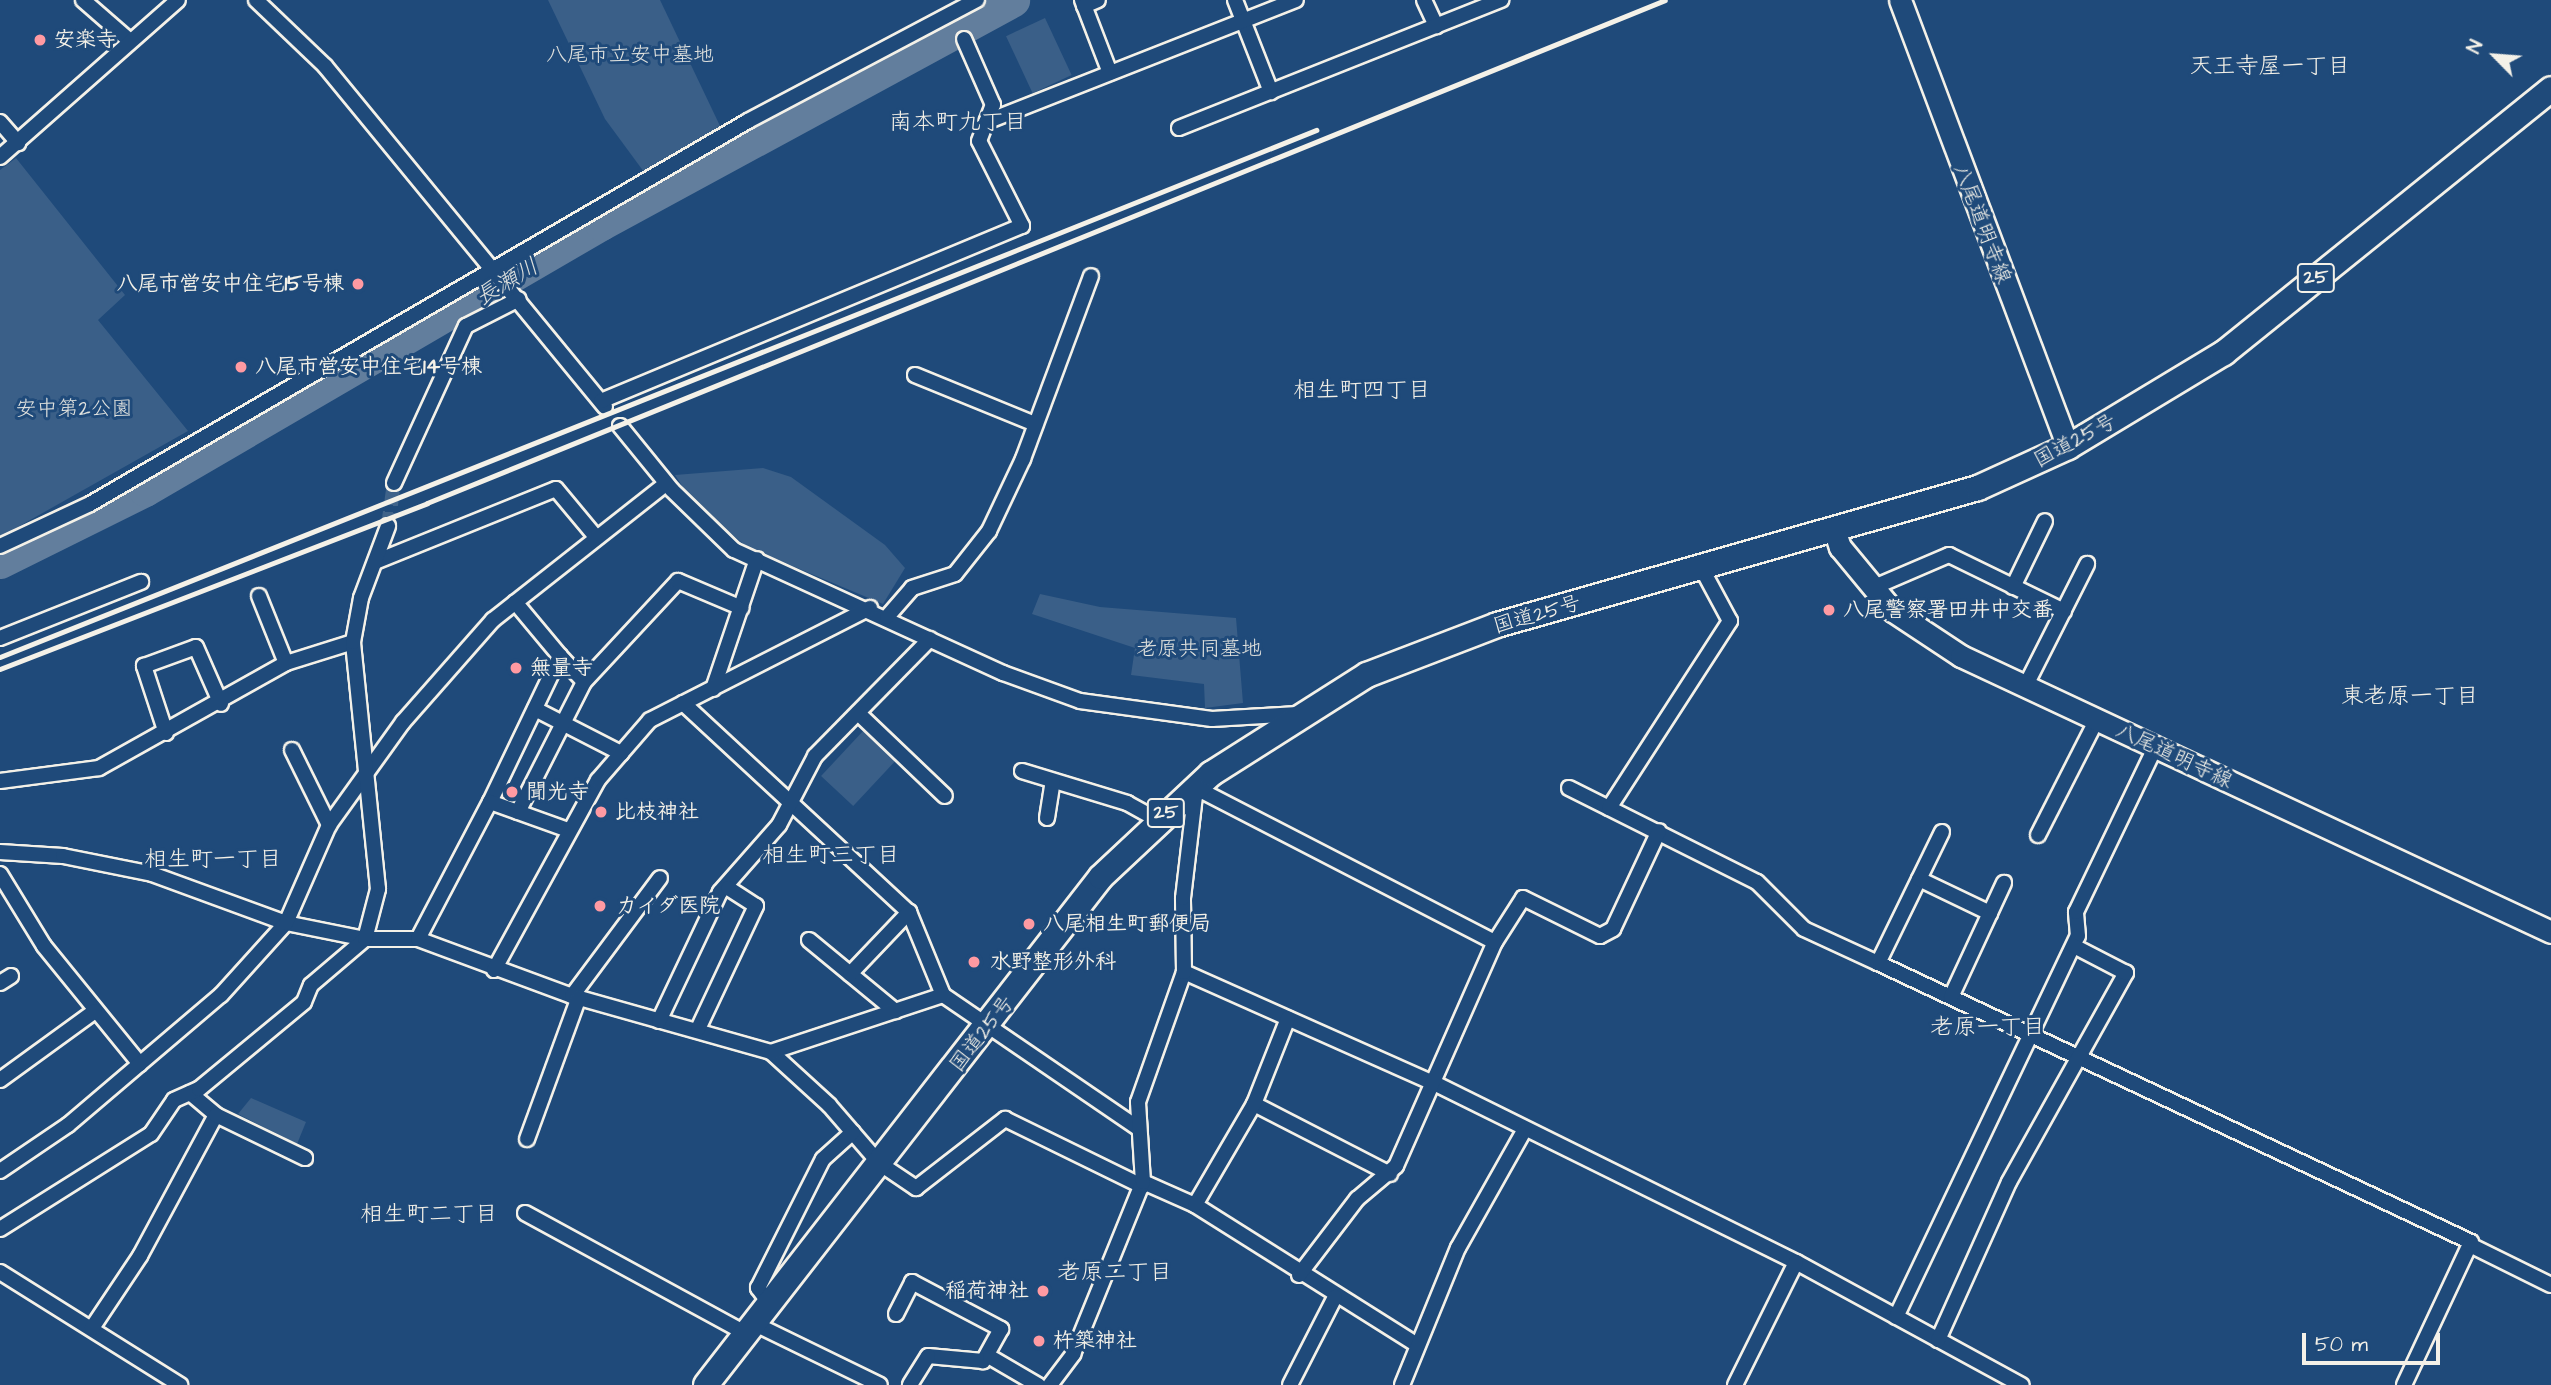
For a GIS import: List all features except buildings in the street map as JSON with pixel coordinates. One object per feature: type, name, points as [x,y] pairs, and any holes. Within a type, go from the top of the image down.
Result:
[{"type":"highway","name":"国道25号","points":[[706,1385],[990,1025],[1101,877],[1158,820],[1196,788],[1298,714],[1367,675],[1496,625],[1835,532],[1979,488],[2068,447],[2224,353],[2551,89]]},
{"type":"main road","name":"八尾道明寺線","points":[[1900,0],[2068,447]]},
{"type":"main road","name":"八尾道明寺線","points":[[1835,532],[1872,588],[1922,632],[2096,721],[2551,932]]},
{"type":"street","points":[[83,0],[130,41]]},
{"type":"street","points":[[0,157],[178,0]]},
{"type":"street","points":[[256,0],[325,66],[604,405],[1022,226],[979,141],[993,105],[964,39]]},
{"type":"street","points":[[0,546],[90,504],[496,271],[748,121],[977,0]]},
{"type":"street","points":[[1235,0],[1271,92]]},
{"type":"street","points":[[986,122],[1296,0]]},
{"type":"street","points":[[1424,0],[1436,26]]},
{"type":"street","points":[[1179,128],[1501,0]]},
{"type":"street","points":[[1088,2],[1110,74]]},
{"type":"street","points":[[0,122],[18,143]]},
{"type":"street","points":[[887,617],[912,588],[955,573],[974,555],[1035,424],[1091,276]]},
{"type":"street","points":[[394,483],[466,326],[515,294]]},
{"type":"street","points":[[915,375],[1035,424]]},
{"type":"street","points":[[620,426],[666,484],[711,532],[757,559],[870,608],[930,639],[1080,701],[1212,719],[1298,714]]},
{"type":"street","points":[[0,1171],[68,1125],[221,995],[286,923],[329,825],[363,775],[515,602],[666,484]]},
{"type":"street","points":[[375,562],[556,489],[596,537]]},
{"type":"street","points":[[2013,587],[2045,522]]},
{"type":"street","points":[[0,1229],[151,1133],[174,1100],[190,1093],[304,1002],[311,985],[365,939],[378,890],[363,775],[353,642],[388,526]]},
{"type":"street","points":[[1872,588],[1949,555],[2064,611]]},
{"type":"street","points":[[713,689],[757,559]]},
{"type":"street","points":[[2025,687],[2087,564]]},
{"type":"street","points":[[1609,808],[1730,621],[1702,569]]},
{"type":"street","points":[[518,812],[561,722],[584,682],[678,581],[742,608]]},
{"type":"street","points":[[0,638],[141,582]]},
{"type":"street","points":[[259,596],[286,663]]},
{"type":"street","points":[[515,602],[584,682]]},
{"type":"street","points":[[494,970],[568,830],[621,753],[650,720],[870,608]]},
{"type":"street","points":[[659,1021],[720,892],[728,888],[779,825],[786,805],[815,756],[930,639]]},
{"type":"street","points":[[0,781],[99,768],[221,704],[286,663],[353,642]]},
{"type":"street","points":[[166,733],[144,666],[196,648],[221,704]]},
{"type":"street","points":[[418,939],[490,802],[561,656]]},
{"type":"street","points":[[683,704],[786,805],[909,912],[943,995],[1138,1128]]},
{"type":"street","points":[[535,709],[621,753]]},
{"type":"street","points":[[858,713],[944,796]]},
{"type":"street","points":[[2038,835],[2096,721]]},
{"type":"street","points":[[1896,1317],[2074,946],[2076,912],[2155,748]]},
{"type":"street","points":[[292,750],[329,825]]},
{"type":"street","points":[[1022,771],[1127,803],[1158,820]]},
{"type":"street","points":[[1048,818],[1053,781]]},
{"type":"street","points":[[910,1385],[928,1356],[990,1357],[1050,1384],[1073,1354],[1142,1184],[1138,1102],[1184,972],[1183,898],[1196,788],[1494,942]]},
{"type":"street","points":[[1569,788],[1757,882],[1804,929],[2083,1059],[2551,1285]]},
{"type":"street","points":[[490,802],[568,830]]},
{"type":"street","points":[[1299,1275],[1357,1199],[1390,1174],[1436,1084],[1494,942],[1523,898],[1600,936],[1613,929],[1659,831]]},
{"type":"street","points":[[1878,963],[1942,832]]},
{"type":"street","points":[[0,852],[63,856],[152,874],[286,923],[365,939],[418,939],[494,970],[576,997],[659,1021],[698,1029],[771,1052],[853,1132],[879,1163],[916,1188],[1005,1119],[1142,1184],[1195,1205],[1299,1275],[1417,1345]]},
{"type":"street","points":[[0,874],[95,1011],[140,1064]]},
{"type":"street","points":[[527,1139],[576,997],[660,878]]},
{"type":"street","points":[[1919,879],[1990,913]]},
{"type":"street","points":[[1951,998],[2004,883]]},
{"type":"street","points":[[698,1029],[756,906],[728,888]]},
{"type":"street","points":[[850,974],[909,912]]},
{"type":"street","points":[[809,940],[895,1011]]},
{"type":"street","points":[[1938,1340],[2009,1182],[2083,1059],[2126,973],[2074,946]]},
{"type":"street","points":[[1184,972],[1436,1084],[1796,1262],[2022,1385]]},
{"type":"street","points":[[771,1052],[943,995]]},
{"type":"street","points":[[0,1080],[95,1011]]},
{"type":"street","points":[[1195,1205],[1254,1104],[1288,1018]]},
{"type":"street","points":[[190,1093],[216,1115],[305,1158]]},
{"type":"street","points":[[1254,1104],[1390,1174]]},
{"type":"street","points":[[92,1328],[140,1255],[216,1115]]},
{"type":"street","points":[[1402,1385],[1458,1248],[1525,1129]]},
{"type":"street","points":[[769,1303],[758,1288],[823,1159],[853,1132]]},
{"type":"street","points":[[525,1213],[749,1328],[880,1385]]},
{"type":"street","points":[[2404,1385],[2470,1245]]},
{"type":"street","points":[[1735,1385],[1796,1262]]},
{"type":"street","points":[[0,1272],[180,1385]]},
{"type":"street","points":[[896,1314],[912,1282],[1001,1329],[990,1357]]},
{"type":"street","points":[[1290,1385],[1335,1297]]},
{"type":"green space","name":"八尾市立安中墓地","points":[[548,0],[660,0],[721,128],[644,172],[605,119]]},
{"type":"green space","points":[[1045,18],[1072,75],[1033,93],[1006,36]]},
{"type":"green space","name":"安中第2公園","points":[[16,158],[125,295],[98,320],[188,431],[0,537],[0,170]]},
{"type":"green space","points":[[763,468],[791,477],[885,545],[905,568],[883,604],[747,547],[692,501],[675,475]]},
{"type":"green space","name":"老原共同墓地","points":[[1040,594],[1100,607],[1236,618],[1243,703],[1205,708],[1204,684],[1131,675],[1135,648],[1032,614]]},
{"type":"green space","points":[[864,730],[896,760],[853,806],[821,776]]},
{"type":"green space","points":[[251,1098],[306,1122],[297,1144],[238,1114]]},
{"type":"waterway","name":"長瀬川","points":[[0,562],[145,490],[601,224],[1013,0]]},
{"type":"tunnel","points":[[388,526],[394,483]]},
{"type":"railway","points":[[0,669],[427,503],[1665,0]]},
{"type":"railway","points":[[0,657],[1316,130]]},
{"type":"place","name":"安楽寺","points":[[40,40]]},
{"type":"place","name":"八尾市営安中住宅15号棟","points":[[358,284]]},
{"type":"place","name":"八尾市営安中住宅14号棟","points":[[241,367]]},
{"type":"place","name":"八尾警察署田井中交番","points":[[1829,610]]},
{"type":"place","name":"無量寺","points":[[516,668]]},
{"type":"place","name":"聞光寺","points":[[512,792]]},
{"type":"place","name":"比枝神社","points":[[601,812]]},
{"type":"place","name":"カイダ医院","points":[[600,906]]},
{"type":"place","name":"八尾相生町郵便局","points":[[1029,924]]},
{"type":"place","name":"水野整形外科","points":[[974,962]]},
{"type":"place","name":"稲荷神社","points":[[1043,1291]]},
{"type":"place","name":"杵築神社","points":[[1039,1341]]},
{"type":"district","name":"天王寺屋一丁目","points":[[2270,66]]},
{"type":"district","name":"南本町九丁目","points":[[958,122]]},
{"type":"district","name":"相生町四丁目","points":[[1362,390]]},
{"type":"district","name":"東老原一丁目","points":[[2410,696]]},
{"type":"district","name":"相生町三丁目","points":[[831,855]]},
{"type":"district","name":"相生町一丁目","points":[[213,859]]},
{"type":"district","name":"老原一丁目","points":[[1988,1027]]},
{"type":"district","name":"相生町二丁目","points":[[429,1214]]},
{"type":"district","name":"老原二丁目","points":[[1115,1272]]}]
